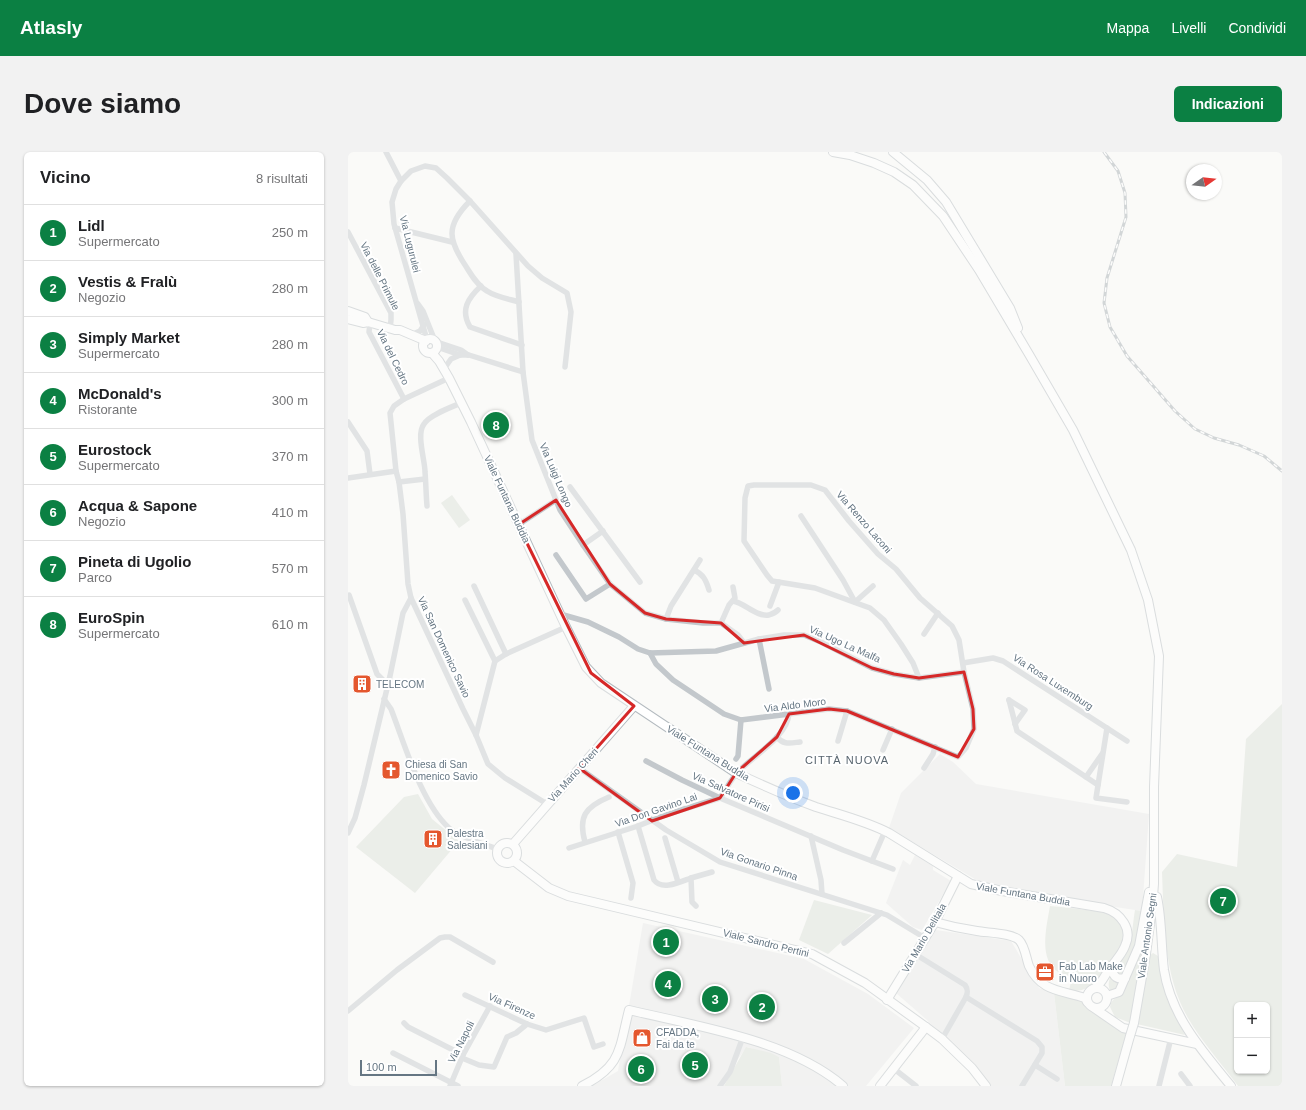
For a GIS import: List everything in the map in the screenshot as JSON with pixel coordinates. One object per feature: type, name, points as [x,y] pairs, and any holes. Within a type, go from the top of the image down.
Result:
[{"type":"main road","points":[[833,152],[850,155],[894,172],[913,185],[929,199],[943,216],[975,264],[1030,356]]},
{"type":"main road","points":[[893,152],[927,180],[946,202],[1010,308],[1030,356]]},
{"type":"main road","points":[[348,310],[364,317],[369,322]]},
{"type":"main road","points":[[348,319],[363,323],[369,322],[400,330],[431,345]]},
{"type":"main road","points":[[392,329],[400,336],[431,345]]},
{"type":"main road","name":"Viale Funtana Buddia","points":[[431,345],[446,366],[449,378]]},
{"type":"main road","name":"Viale Funtana Buddia","points":[[431,345],[449,378],[566,627],[590,673],[601,683],[634,706],[736,773],[816,807],[876,826],[971,884],[984,888],[1111,910],[1122,918],[1127,926],[1128,935],[1126,945],[1112,969],[1106,996],[1107,1017]]},
{"type":"main road","name":"Viale Antonio Segni","points":[[1030,356],[1073,430],[1131,550],[1148,600],[1159,656],[1154,787],[1154,884],[1152,908],[1134,1023],[1118,1083]]},
{"type":"main road","name":"Via Mario Cheri","points":[[513,844],[634,706]]},
{"type":"main road","points":[[504,843],[513,844],[517,851],[517,856],[514,861],[506,864],[501,862],[497,855],[497,849],[504,843]]},
{"type":"main road","name":"Viale Sandro Pertini","points":[[514,861],[549,888],[568,896],[812,954],[865,982],[942,1039],[972,1068],[986,1086]]},
{"type":"main road","name":"Via Mario Delitala","points":[[888,1000],[935,922],[958,876]]},
{"type":"main road","points":[[1154,884],[1164,972],[1175,1005],[1183,1023],[1197,1044],[1231,1086]]},
{"type":"main road","points":[[1069,994],[1092,989],[1106,996],[1117,994],[1139,946],[1148,893],[1154,884]]},
{"type":"main road","points":[[935,922],[978,932],[1013,937],[1019,940],[1023,946],[1029,965],[1042,983],[1048,988],[1085,998],[1094,1008],[1123,1028],[1197,1044]]},
{"type":"main road","points":[[1146,954],[1155,951],[1161,953],[1163,956]]},
{"type":"main road","name":"Viale Funtana Buddia","points":[[1092,989],[1101,984],[1110,968],[1119,957]]},
{"type":"main road","points":[[1112,969],[1116,977],[1125,978]]},
{"type":"main road","points":[[1087,1002],[1086,996],[1092,989]]},
{"type":"main road","points":[[1094,1008],[1100,1008],[1106,996]]},
{"type":"main road","points":[[582,1086],[602,1074],[617,1058],[629,1010],[743,1037],[794,1056],[818,1069],[842,1086]]},
{"type":"main road","points":[[880,1086],[926,1027]]},
{"type":"street","points":[[386,152],[401,181]]},
{"type":"street","name":"Via Lugurulei","points":[[431,345],[419,314],[418,304],[395,228],[392,202],[396,189],[401,181],[411,171],[425,166],[436,168],[470,201],[516,254],[542,278],[567,293],[571,312],[565,367]]},
{"type":"street","points":[[470,201],[459,212],[453,223],[452,242],[475,281],[487,291],[519,302]]},
{"type":"street","points":[[395,228],[452,242]]},
{"type":"street","name":"Via delle Primule","points":[[348,232],[387,305],[392,320],[392,329]]},
{"type":"street","name":"Via Luigi Longo","points":[[516,254],[523,372],[532,440],[560,510],[610,584],[645,614],[666,619],[703,623],[721,623]]},
{"type":"street","points":[[481,286],[472,295],[465,307],[465,320],[470,327],[522,345]]},
{"type":"street","name":"Via Lugurulei","points":[[418,304],[423,311],[433,336],[431,345]]},
{"type":"street","name":"Via del Cedro","points":[[369,322],[369,332],[404,400]]},
{"type":"street","points":[[411,335],[420,331],[424,325]]},
{"type":"street","points":[[431,345],[523,372]]},
{"type":"street","points":[[431,345],[461,350],[468,355]]},
{"type":"street","points":[[446,366],[451,359],[460,354]]},
{"type":"street","name":"Via San Domenico Savio","points":[[449,378],[394,406],[390,414],[396,471],[403,514],[408,584],[411,598],[476,735],[488,764],[506,778],[547,804]]},
{"type":"street","points":[[427,506],[421,436],[424,423],[430,418],[461,403]]},
{"type":"street","points":[[348,422],[367,451],[370,474]]},
{"type":"street","points":[[348,478],[396,471]]},
{"type":"street","points":[[399,482],[425,479]]},
{"type":"street","name":"Via Renzo Laconi","points":[[919,678],[901,644],[884,620],[870,608],[815,588],[772,580],[767,575],[744,541],[745,498],[748,486],[811,485],[825,490],[849,521],[878,554],[896,569],[920,598],[938,613]]},
{"type":"street","points":[[570,487],[640,582]]},
{"type":"street","points":[[518,525],[556,500]]},
{"type":"street","points":[[801,516],[855,602],[873,586]]},
{"type":"street","points":[[583,545],[603,532]]},
{"type":"street","points":[[556,555],[586,599],[610,584]]},
{"type":"street","points":[[666,619],[671,606],[700,560]]},
{"type":"street","points":[[694,570],[701,573],[705,578],[709,590]]},
{"type":"street","points":[[770,606],[779,582]]},
{"type":"street","points":[[840,598],[844,592],[845,584]]},
{"type":"street","points":[[474,586],[506,654]]},
{"type":"street","points":[[733,587],[735,598],[729,605],[721,623],[738,635],[744,643]]},
{"type":"street","points":[[349,595],[377,674],[388,685]]},
{"type":"street","points":[[348,833],[355,818],[364,785],[388,685],[403,613],[411,598]]},
{"type":"street","points":[[466,600],[496,661]]},
{"type":"street","points":[[733,601],[739,602],[751,610],[763,614],[769,615],[778,610]]},
{"type":"street","points":[[924,634],[938,613],[952,626],[959,640],[964,672]]},
{"type":"street","name":"Via Ugo La Malfa","points":[[560,614],[588,622],[619,637],[638,649],[650,653],[716,650],[759,639],[784,635],[804,635],[872,668],[894,674],[919,678],[964,672]]},
{"type":"street","points":[[476,735],[496,661],[506,654],[566,627]]},
{"type":"street","points":[[759,639],[769,689]]},
{"type":"street","name":"Via Aldo Moro","points":[[650,653],[656,664],[673,680],[724,714],[741,720],[829,709],[847,712],[958,757],[966,748],[974,729],[973,709],[964,672]]},
{"type":"street","name":"Via Rosa Luxemburg","points":[[963,664],[993,658],[1003,661],[1127,741]]},
{"type":"street","points":[[384,699],[391,709],[422,789],[437,813],[450,828],[470,839],[497,849]]},
{"type":"street","points":[[1015,724],[1025,710],[1009,700],[1015,724],[1017,731],[1098,785]]},
{"type":"street","points":[[838,741],[847,712]]},
{"type":"street","points":[[720,798],[736,773],[777,737],[789,720],[789,714]]},
{"type":"street","points":[[736,759],[738,756],[741,720]]},
{"type":"street","points":[[1107,728],[1096,798],[1127,802]]},
{"type":"street","points":[[883,750],[892,729]]},
{"type":"street","points":[[777,737],[785,744],[800,742]]},
{"type":"street","points":[[924,768],[933,754],[935,747]]},
{"type":"street","points":[[1086,777],[1103,753]]},
{"type":"street","name":"Via Salvatore Pirisi","points":[[646,761],[720,798],[893,869]]},
{"type":"street","name":"Via Gonario Pinna","points":[[579,768],[652,821],[720,862],[887,915],[925,938]]},
{"type":"street","points":[[585,842],[582,831],[584,816],[592,805],[609,797]]},
{"type":"street","name":"Via Don Gavino Lai","points":[[569,848],[720,798]]},
{"type":"street","points":[[638,826],[654,880],[659,885],[665,886],[712,872]]},
{"type":"street","points":[[872,861],[885,831]]},
{"type":"street","points":[[618,832],[633,884],[631,898]]},
{"type":"street","points":[[810,836],[822,880],[822,894]]},
{"type":"street","points":[[665,838],[678,882]]},
{"type":"street","points":[[691,878],[692,902],[696,906]]},
{"type":"street","points":[[844,944],[881,913]]},
{"type":"street","points":[[348,1012],[434,941],[445,936],[450,937],[493,962]]},
{"type":"street","points":[[915,954],[965,985],[968,991],[942,1039]]},
{"type":"street","name":"Via Firenze","points":[[465,995],[527,1024],[546,1030],[584,1018],[594,1047],[602,1044]]},
{"type":"street","points":[[966,997],[1037,1041],[1042,1047],[1042,1053],[1022,1086]]},
{"type":"street","name":"Via Napoli","points":[[451,1084],[463,1056],[490,1006]]},
{"type":"street","points":[[404,1023],[408,1027],[479,1065],[494,1067],[508,1037],[516,1033],[527,1024]]},
{"type":"street","points":[[720,1086],[730,1072],[743,1037]]},
{"type":"street","points":[[1159,1086],[1171,1038]]},
{"type":"street","points":[[392,1053],[451,1084],[458,1086]]},
{"type":"street","points":[[1035,1065],[1057,1080]]},
{"type":"street","points":[[893,1068],[916,1086]]},
{"type":"street","points":[[1181,1074],[1190,1086]]},
{"type":"highlighted area","points":[[556,500],[610,584],[645,613],[666,619],[721,623],[744,643],[804,635],[872,668],[894,674],[919,678],[964,672],[973,709],[974,729],[958,757],[847,711],[829,709],[789,714],[777,737],[736,773],[720,798],[652,821],[579,768],[634,706],[591,673],[518,525]]},
{"type":"shaded area","points":[[452,495],[470,520],[459,528],[441,503]]},
{"type":"shaded area","points":[[1282,704],[1282,1086],[1238,1086],[1188,1018],[1180,1001],[1169,966],[1163,909],[1162,872],[1177,854],[1237,867],[1246,739]]},
{"type":"shaded area","points":[[940,754],[953,762],[976,784],[1149,814],[1142,911],[990,888],[889,828],[901,793]]},
{"type":"shaded area","points":[[418,794],[432,819],[459,841],[415,893],[356,847],[404,797]]},
{"type":"shaded area","points":[[915,855],[933,866],[933,870],[951,881],[922,930],[913,927],[886,903],[903,860],[910,865]]},
{"type":"shaded area","points":[[814,900],[872,915],[828,954],[799,940]]},
{"type":"shaded area","points":[[1050,906],[1100,912],[1111,915],[1121,925],[1123,938],[1118,951],[1093,985],[1087,988],[1069,991],[1072,977],[1060,973],[1048,960],[1045,942]]},
{"type":"shaded area","points":[[1135,910],[1142,911],[1137,941],[1116,991],[1111,992],[1109,981],[1114,970],[1128,950]]},
{"type":"shaded area","points":[[643,923],[804,959],[868,994],[914,1028],[866,1086],[782,1086],[779,1057],[747,1047],[718,1086],[592,1086],[618,1071]]},
{"type":"shaded area","points":[[929,929],[1011,941],[1039,988],[1054,993],[1065,1086],[984,1086],[927,1020],[896,993]]},
{"type":"shaded area","points":[[1144,934],[1143,961],[1153,953],[1158,956],[1168,997],[1185,1035],[1128,1022],[1115,1017],[1110,1007],[1113,1000],[1122,994]]},
{"type":"shaded area","points":[[1054,993],[1081,999],[1101,1018],[1110,1024],[1127,1031],[1111,1086],[1065,1086]]},
{"type":"shaded area","points":[[746,1047],[771,1053],[779,1057],[782,1086],[724,1086]]},
{"type":"railway","points":[[1104,152],[1118,171],[1125,193],[1126,217],[1107,278],[1104,303],[1110,327],[1127,356],[1175,411],[1195,429],[1214,438],[1239,445],[1264,456],[1282,471]]},
{"type":"place","name":"EuroSpin","points":[[496,425]]},
{"type":"place","name":"TELECOM","points":[[362,684]]},
{"type":"place","name":"Chiesa di San Domenico Savio","points":[[391,770]]},
{"type":"place","name":"Palestra Salesiani","points":[[433,839]]},
{"type":"place","name":"Pineta di Ugolio","points":[[1223,901]]},
{"type":"place","name":"Lidl","points":[[666,942]]},
{"type":"place","name":"Fab Lab Make in Nuoro","points":[[1045,972]]},
{"type":"place","name":"McDonald's","points":[[668,984]]},
{"type":"place","name":"Simply Market","points":[[715,999]]},
{"type":"place","name":"Vestis & Fralù","points":[[762,1007]]},
{"type":"place","name":"CFADDA, Fai da te","points":[[642,1038]]},
{"type":"place","name":"Eurostock","points":[[695,1065]]},
{"type":"place","name":"Acqua & Sapone","points":[[641,1069]]},
{"type":"district","name":"CITTÀ NUOVA","points":[[847,760]]}]
